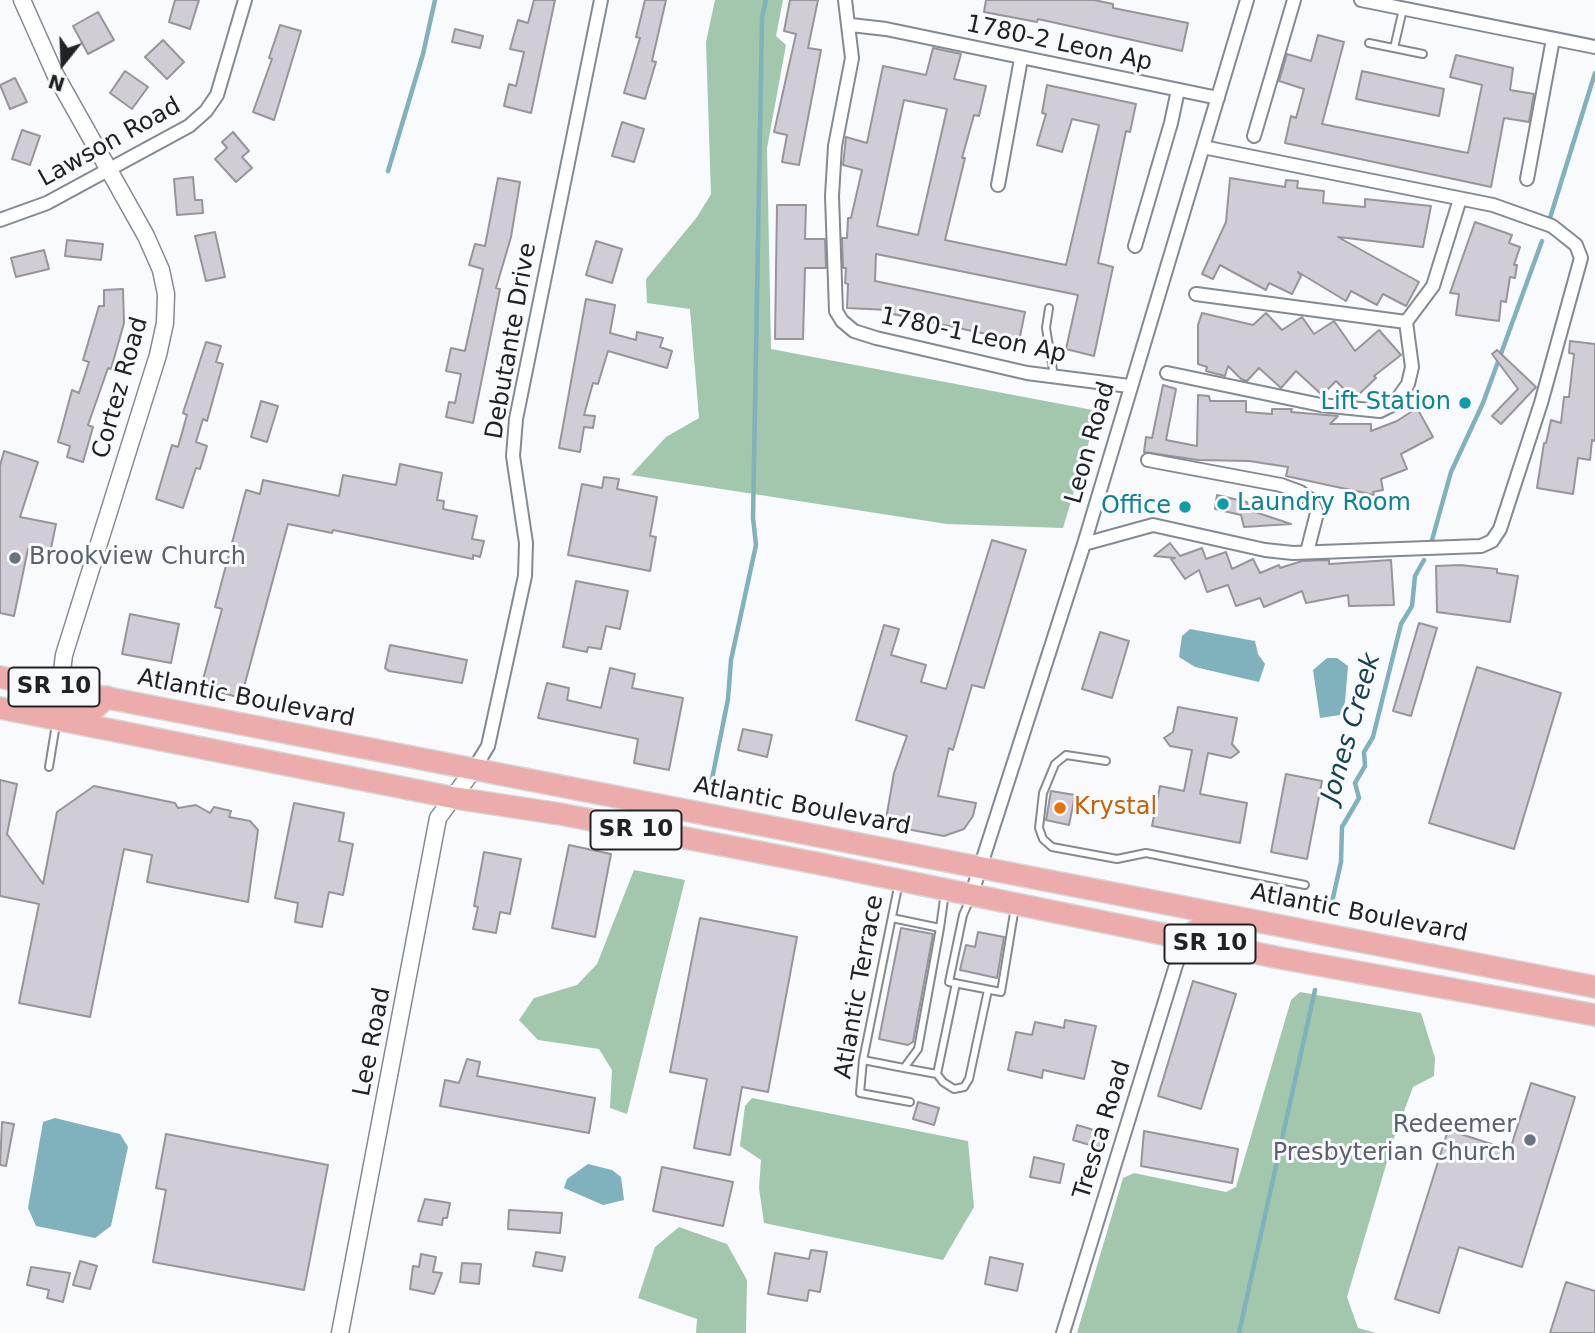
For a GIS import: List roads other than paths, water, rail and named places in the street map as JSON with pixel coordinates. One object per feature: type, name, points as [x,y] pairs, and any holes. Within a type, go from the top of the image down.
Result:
[{"type":"highway","name":"Atlantic Boulevard","points":[[0,677],[1595,987]]},
{"type":"highway","points":[[5,709],[29,698],[51,702],[57,700],[60,688]]},
{"type":"highway","points":[[57,719],[61,709],[93,710],[107,698]]},
{"type":"highway","name":"SR 10","points":[[5,709],[899,880],[1184,939],[1591,1011]]},
{"type":"highway","points":[[1184,939],[1201,927],[1226,932],[1239,918]]},
{"type":"street","name":"Cortez Road","points":[[22,0],[55,74],[146,236],[161,270],[166,295],[166,323],[64,655],[60,688]]},
{"type":"street","name":"Lawson Road","points":[[0,220],[35,209],[189,126],[206,111],[217,95],[245,0]]},
{"type":"street","name":"Debutante Drive","points":[[474,769],[488,746],[525,576],[526,543],[513,456],[516,419],[601,0]]},
{"type":"street","name":"1780-1 Leon Ap","points":[[845,0],[851,26],[852,58],[835,146],[832,196],[836,311],[854,331],[876,338],[1054,376],[1129,386]]},
{"type":"street","name":"Leon Road","points":[[971,896],[1084,544],[1129,386],[1247,0]]},
{"type":"street","points":[[1254,136],[1294,0]]},
{"type":"street","points":[[1361,0],[1595,47]]},
{"type":"street","name":"1780-2 Leon Ap","points":[[851,26],[886,29],[1218,98]]},
{"type":"street","points":[[1527,179],[1553,39]]},
{"type":"street","points":[[999,185],[1021,59]]},
{"type":"street","points":[[1135,246],[1178,90]]},
{"type":"street","points":[[1084,544],[1153,525],[1265,550],[1307,552],[1481,545],[1492,541],[1500,529],[1541,403],[1581,258],[1576,245],[1552,226],[1493,205],[1203,147]]},
{"type":"street","points":[[1167,373],[1344,410],[1380,411],[1394,404],[1408,384],[1412,367],[1406,322],[1433,286],[1460,199]]},
{"type":"street","points":[[1196,293],[1406,322]]},
{"type":"street","points":[[1148,460],[1281,485],[1300,492],[1312,501],[1317,513],[1307,552]]},
{"type":"street","name":"Lee Road","points":[[340,1333],[438,818],[474,769]]},
{"type":"street","name":"Tresca Road","points":[[1063,1333],[1184,939]]},
{"type":"lane","points":[[1394,48],[1403,9]]},
{"type":"lane","points":[[1368,43],[1423,54]]},
{"type":"lane","points":[[1049,308],[1046,328],[1054,376]]},
{"type":"lane","points":[[49,767],[57,719]]},
{"type":"lane","points":[[1106,761],[1066,755],[1055,764],[1043,793],[1039,828],[1043,839],[1052,847],[1116,859],[1146,853],[1305,885]]},
{"type":"lane","name":"Atlantic Terrace","points":[[899,880],[863,1060],[860,1093],[910,1102]]},
{"type":"lane","points":[[904,1068],[918,1049],[945,890]]},
{"type":"lane","points":[[971,896],[963,915],[949,982],[956,984],[1001,992],[1016,905]]},
{"type":"lane","points":[[892,918],[940,928]]},
{"type":"lane","points":[[937,1074],[956,984]]},
{"type":"lane","points":[[863,1060],[937,1074],[943,1082],[954,1088],[964,1087],[969,1079],[988,990]]},
{"type":"water","points":[[1190,629],[1255,641],[1258,654],[1265,664],[1259,682],[1195,667],[1179,657],[1182,636]]},
{"type":"water","points":[[1327,658],[1337,658],[1348,666],[1345,702],[1340,715],[1320,718],[1313,670]]},
{"type":"water","points":[[55,1118],[120,1134],[128,1147],[111,1226],[95,1238],[36,1226],[28,1208],[43,1122]]},
{"type":"water","points":[[588,1164],[612,1170],[621,1177],[624,1200],[603,1205],[564,1188],[567,1179]]},
{"type":"waterway","points":[[388,171],[423,54],[435,0]]},
{"type":"waterway","points":[[710,789],[728,699],[731,660],[756,545],[753,518],[762,18],[766,0]]},
{"type":"waterway","name":"Jones Creek","points":[[1550,218],[1595,73]]},
{"type":"waterway","name":"Jones Creek","points":[[1432,540],[1451,472],[1483,403],[1542,241]]},
{"type":"waterway","name":"Jones Creek","points":[[1330,911],[1341,862],[1342,827],[1359,798],[1355,783],[1365,766],[1364,752],[1373,737],[1401,624],[1412,606],[1415,576],[1424,560]]},
{"type":"waterway","name":"Jones Creek","points":[[1239,1333],[1315,990]]},
{"type":"place","name":"Lift Station","points":[[1465,403]]},
{"type":"place","name":"Laundry Room","points":[[1223,504]]},
{"type":"place","name":"Office","points":[[1185,507]]},
{"type":"place","name":"Brookview Church","points":[[15,558]]},
{"type":"place","name":"Krystal","points":[[1060,808]]},
{"type":"place","name":"Redeemer Presbyterian Church","points":[[1530,1140]]}]
